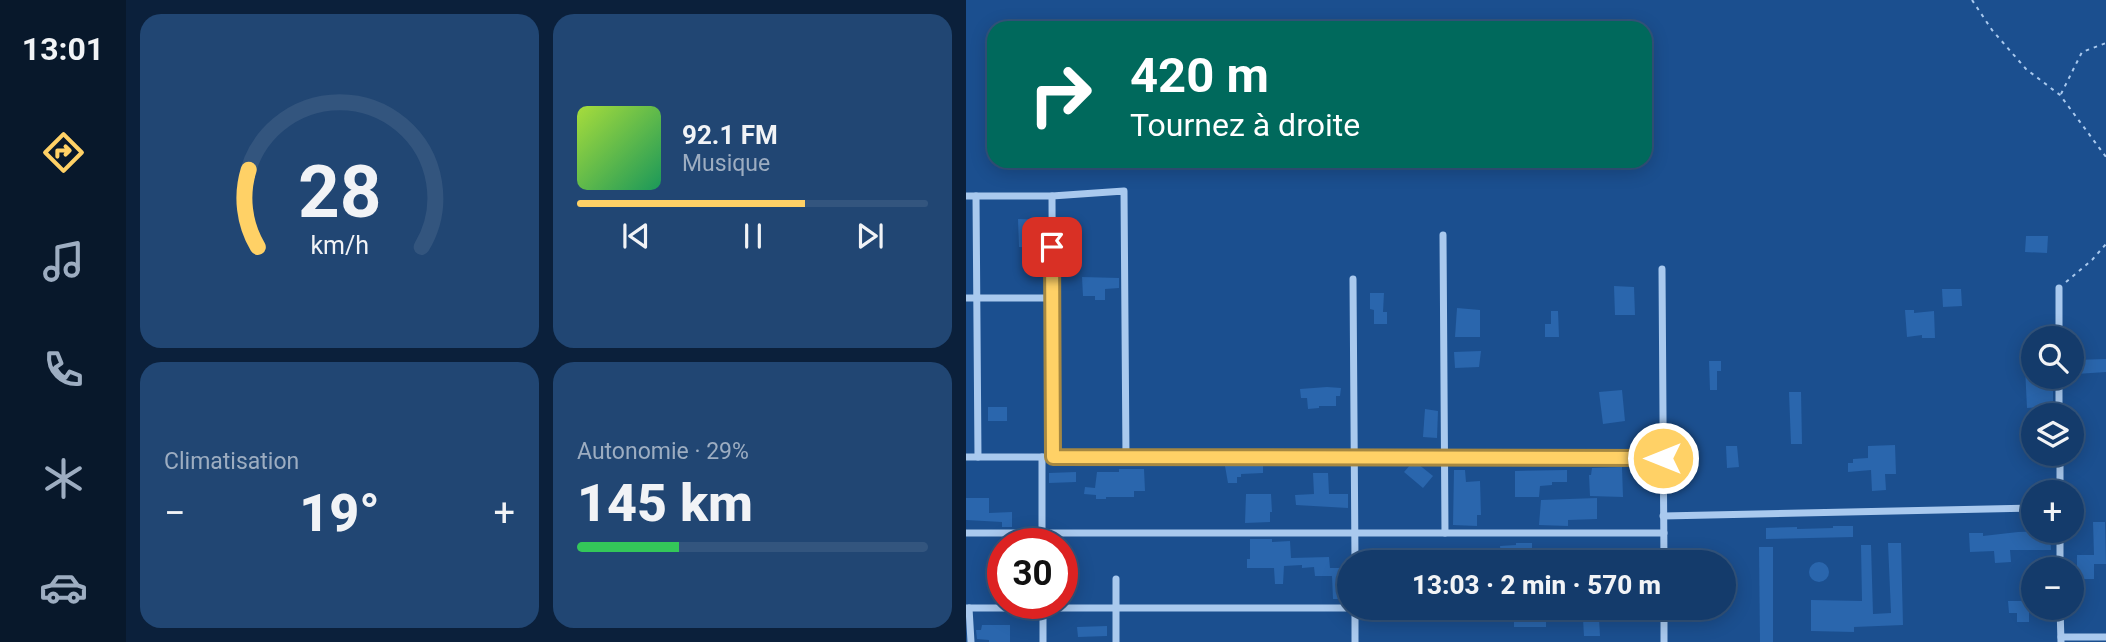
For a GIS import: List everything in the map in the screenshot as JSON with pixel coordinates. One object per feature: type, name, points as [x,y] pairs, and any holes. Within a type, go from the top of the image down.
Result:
[{"type":"street","points":[[966,196],[1052,196],[1124,191],[1126,457]]},
{"type":"street","points":[[976,196],[978,457]]},
{"type":"street","points":[[1052,196],[1053,457]]},
{"type":"street","points":[[1443,235],[1445,533]]},
{"type":"street","points":[[1662,269],[1664,550]]},
{"type":"street","points":[[1353,278],[1355,550]]},
{"type":"street","points":[[2059,288],[2059,326]]},
{"type":"street","points":[[966,298],[1052,298]]},
{"type":"street","points":[[966,457],[1663,458]]},
{"type":"street","points":[[1042,457],[1042,528]]},
{"type":"street","points":[[1664,516],[2021,508]]},
{"type":"street","points":[[966,533],[987,533]]},
{"type":"street","points":[[1078,533],[1664,533]]},
{"type":"street","points":[[1116,579],[1116,642]]},
{"type":"street","points":[[971,642],[968,608],[987,607]]},
{"type":"street","points":[[1078,607],[1337,608]]},
{"type":"street","points":[[1043,619],[1043,642]]},
{"type":"street","points":[[1355,620],[1355,642]]},
{"type":"street","points":[[1664,620],[1664,642]]},
{"type":"street","points":[[2060,620],[2061,640],[2106,637]]},
{"type":"path","points":[[1972,0],[1992,30],[2026,69],[2060,95],[2106,157]]},
{"type":"path","points":[[2060,95],[2082,52],[2106,43]]},
{"type":"path","points":[[2059,288],[2092,260],[2106,244]]},
{"type":"building","points":[[1018,219],[1046,220],[1046,248],[1019,247]]},
{"type":"building","points":[[2026,236],[2048,236],[2047,253],[2025,252]]},
{"type":"building","points":[[1082,277],[1119,278],[1119,288],[1105,289],[1105,300],[1095,300],[1095,296],[1083,296]]},
{"type":"building","points":[[1614,286],[1634,287],[1635,315],[1615,315]]},
{"type":"building","points":[[1942,289],[1961,289],[1962,306],[1943,307]]},
{"type":"building","points":[[1370,293],[1384,293],[1383,312],[1387,312],[1387,324],[1374,324]]},
{"type":"building","points":[[1457,308],[1480,310],[1480,337],[1455,337]]},
{"type":"building","points":[[1905,310],[1914,310],[1914,313],[1934,311],[1935,338],[1922,338],[1922,335],[1907,337]]},
{"type":"building","points":[[1551,311],[1558,311],[1559,337],[1545,337],[1545,324],[1551,324]]},
{"type":"building","points":[[1481,351],[1479,367],[1455,368],[1454,352]]},
{"type":"building","points":[[2106,359],[2106,372],[2084,373],[2084,360]]},
{"type":"building","points":[[1709,361],[1721,361],[1721,371],[1717,371],[1717,390],[1710,390]]},
{"type":"building","points":[[1341,388],[1340,396],[1336,396],[1336,406],[1308,409],[1307,398],[1301,398],[1300,389]]},
{"type":"building","points":[[2026,389],[2053,389],[2053,403],[2027,403]]},
{"type":"building","points":[[1622,390],[1625,421],[1603,424],[1599,392]]},
{"type":"building","points":[[1789,392],[1801,392],[1802,444],[1791,444]]},
{"type":"building","points":[[988,407],[1007,407],[1007,421],[988,421]]},
{"type":"building","points":[[1425,409],[1438,411],[1437,438],[1423,437]]},
{"type":"building","points":[[1895,445],[1896,474],[1885,474],[1886,490],[1872,491],[1871,470],[1848,472],[1848,463],[1853,463],[1853,459],[1868,458],[1868,446]]},
{"type":"building","points":[[1726,446],[1737,446],[1739,467],[1727,468]]},
{"type":"building","points":[[1411,464],[1418,464],[1433,476],[1423,488],[1404,472]]},
{"type":"building","points":[[1225,466],[1263,466],[1263,473],[1241,474],[1241,477],[1237,477],[1237,483],[1228,483]]},
{"type":"building","points":[[1622,467],[1623,497],[1590,496],[1589,475],[1592,468]]},
{"type":"building","points":[[1119,469],[1144,469],[1145,491],[1134,491],[1134,497],[1106,499],[1096,499],[1096,495],[1084,494],[1085,487],[1095,488],[1097,472],[1119,472]]},
{"type":"building","points":[[1454,470],[1465,470],[1466,482],[1480,481],[1481,515],[1477,515],[1477,526],[1453,525]]},
{"type":"building","points":[[1567,470],[1567,482],[1552,482],[1552,485],[1540,486],[1539,497],[1515,497],[1515,471]]},
{"type":"building","points":[[1076,472],[1076,482],[1049,483],[1049,473]]},
{"type":"building","points":[[1313,473],[1328,473],[1329,494],[1348,494],[1348,508],[1296,505],[1295,495],[1314,494]]},
{"type":"building","points":[[1246,494],[1271,494],[1270,522],[1245,523]]},
{"type":"building","points":[[966,498],[989,498],[989,513],[1012,512],[1012,527],[1002,527],[1002,522],[966,520]]},
{"type":"building","points":[[1597,498],[1597,519],[1568,520],[1568,526],[1539,525],[1541,500]]},
{"type":"building","points":[[2093,522],[2105,522],[2106,564],[2094,564],[2094,579],[2084,579],[2084,557],[2077,555],[2094,555]]},
{"type":"building","points":[[1853,526],[1853,537],[1766,539],[1766,528]]},
{"type":"building","points":[[2021,532],[2021,543],[2051,543],[2051,550],[2010,550],[2011,562],[1995,563],[1994,551],[1970,552],[1969,533],[1983,533],[1983,536]]},
{"type":"building","points":[[1250,539],[1290,541],[1291,558],[1329,557],[1330,568],[1337,568],[1337,599],[1333,599],[1332,576],[1315,576],[1314,567],[1284,566],[1283,584],[1275,584],[1274,568],[1247,568],[1247,559],[1250,559]]},
{"type":"building","points":[[1532,543],[1532,550],[1500,550],[1500,546]]},
{"type":"building","points":[[1888,543],[1901,543],[1903,625],[1854,627],[1854,632],[1811,631],[1811,600],[1862,601],[1861,545],[1871,545],[1873,614],[1891,613]]},
{"type":"building","points":[[1759,547],[1773,547],[1773,642],[1760,642]]},
{"type":"building","points":[[1819,562],[1826,565],[1829,572],[1826,579],[1819,582],[1812,579],[1809,572],[1812,565]]},
{"type":"building","points":[[2008,601],[2021,601],[2021,620],[2029,622],[2017,622],[2017,613],[2009,613]]},
{"type":"building","points":[[1514,620],[1546,620],[1546,627],[1514,627]]},
{"type":"building","points":[[1583,620],[1599,620],[1600,636],[1584,636]]},
{"type":"building","points":[[982,625],[1010,625],[1010,642],[977,639],[976,630],[981,630]]},
{"type":"building","points":[[1107,626],[1107,636],[1078,637],[1077,627]]},
{"type":"route","points":[[1052,247],[1053,457],[1663,458]]}]
